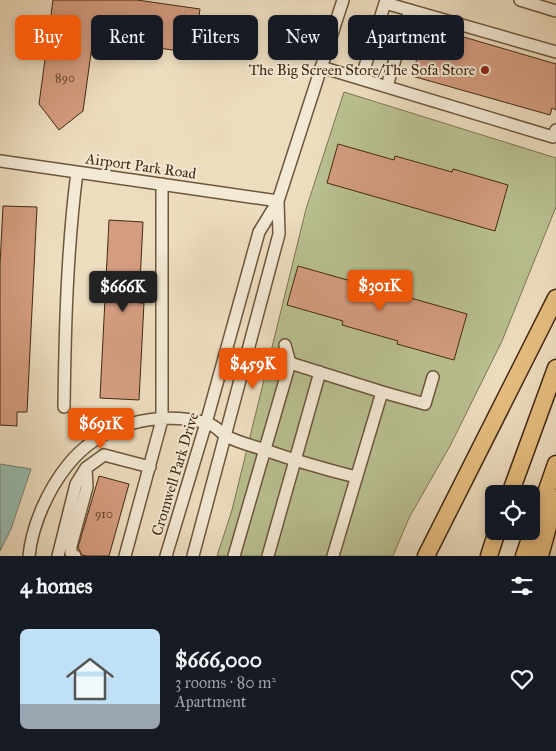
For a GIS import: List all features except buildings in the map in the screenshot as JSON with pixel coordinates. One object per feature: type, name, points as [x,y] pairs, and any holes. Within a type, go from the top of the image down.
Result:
[{"type":"highway","points":[[426,556],[556,298]]},
{"type":"highway","points":[[513,485],[556,368]]},
{"type":"highway","points":[[524,556],[556,464]]},
{"type":"highway","points":[[540,556],[556,498]]},
{"type":"highway","points":[[489,556],[494,540]]},
{"type":"street","name":"Cromwell Park Drive","points":[[166,556],[206,423],[259,232],[278,201],[343,0]]},
{"type":"street","points":[[520,0],[556,11]]},
{"type":"street","points":[[361,79],[385,3],[556,52]]},
{"type":"street","points":[[387,86],[410,10]]},
{"type":"street","points":[[322,67],[553,136],[556,130]]},
{"type":"street","name":"Airport Park Road","points":[[0,160],[278,201]]},
{"type":"street","points":[[64,407],[65,337],[72,209],[77,172]]},
{"type":"street","points":[[125,556],[162,420],[162,184]]},
{"type":"street","name":"Cromwell Park Drive","points":[[193,556],[279,234],[278,201]]},
{"type":"street","points":[[234,556],[290,363],[285,346]]},
{"type":"street","points":[[290,363],[425,404],[432,376]]},
{"type":"street","points":[[268,556],[320,372]]},
{"type":"street","points":[[333,556],[382,392]]},
{"type":"street","points":[[29,556],[39,517],[59,476],[79,451],[99,435],[120,426],[162,420],[206,423],[226,436],[264,450],[296,461],[356,477]]},
{"type":"street","points":[[99,435],[104,454]]},
{"type":"street","points":[[104,454],[150,466]]},
{"type":"street","points":[[58,556],[76,484],[86,468],[104,454]]},
{"type":"street","points":[[75,556],[71,553],[70,546],[87,487],[86,468]]},
{"type":"green space","points":[[344,92],[556,158],[556,207],[502,341],[450,446],[409,518],[393,556],[217,556],[232,510],[306,209]]},
{"type":"shaded area","points":[[0,464],[31,469],[11,529],[0,551]]},
{"type":"place","name":"The Big Screen Store/The Sofa Store","points":[[485,70]]}]
